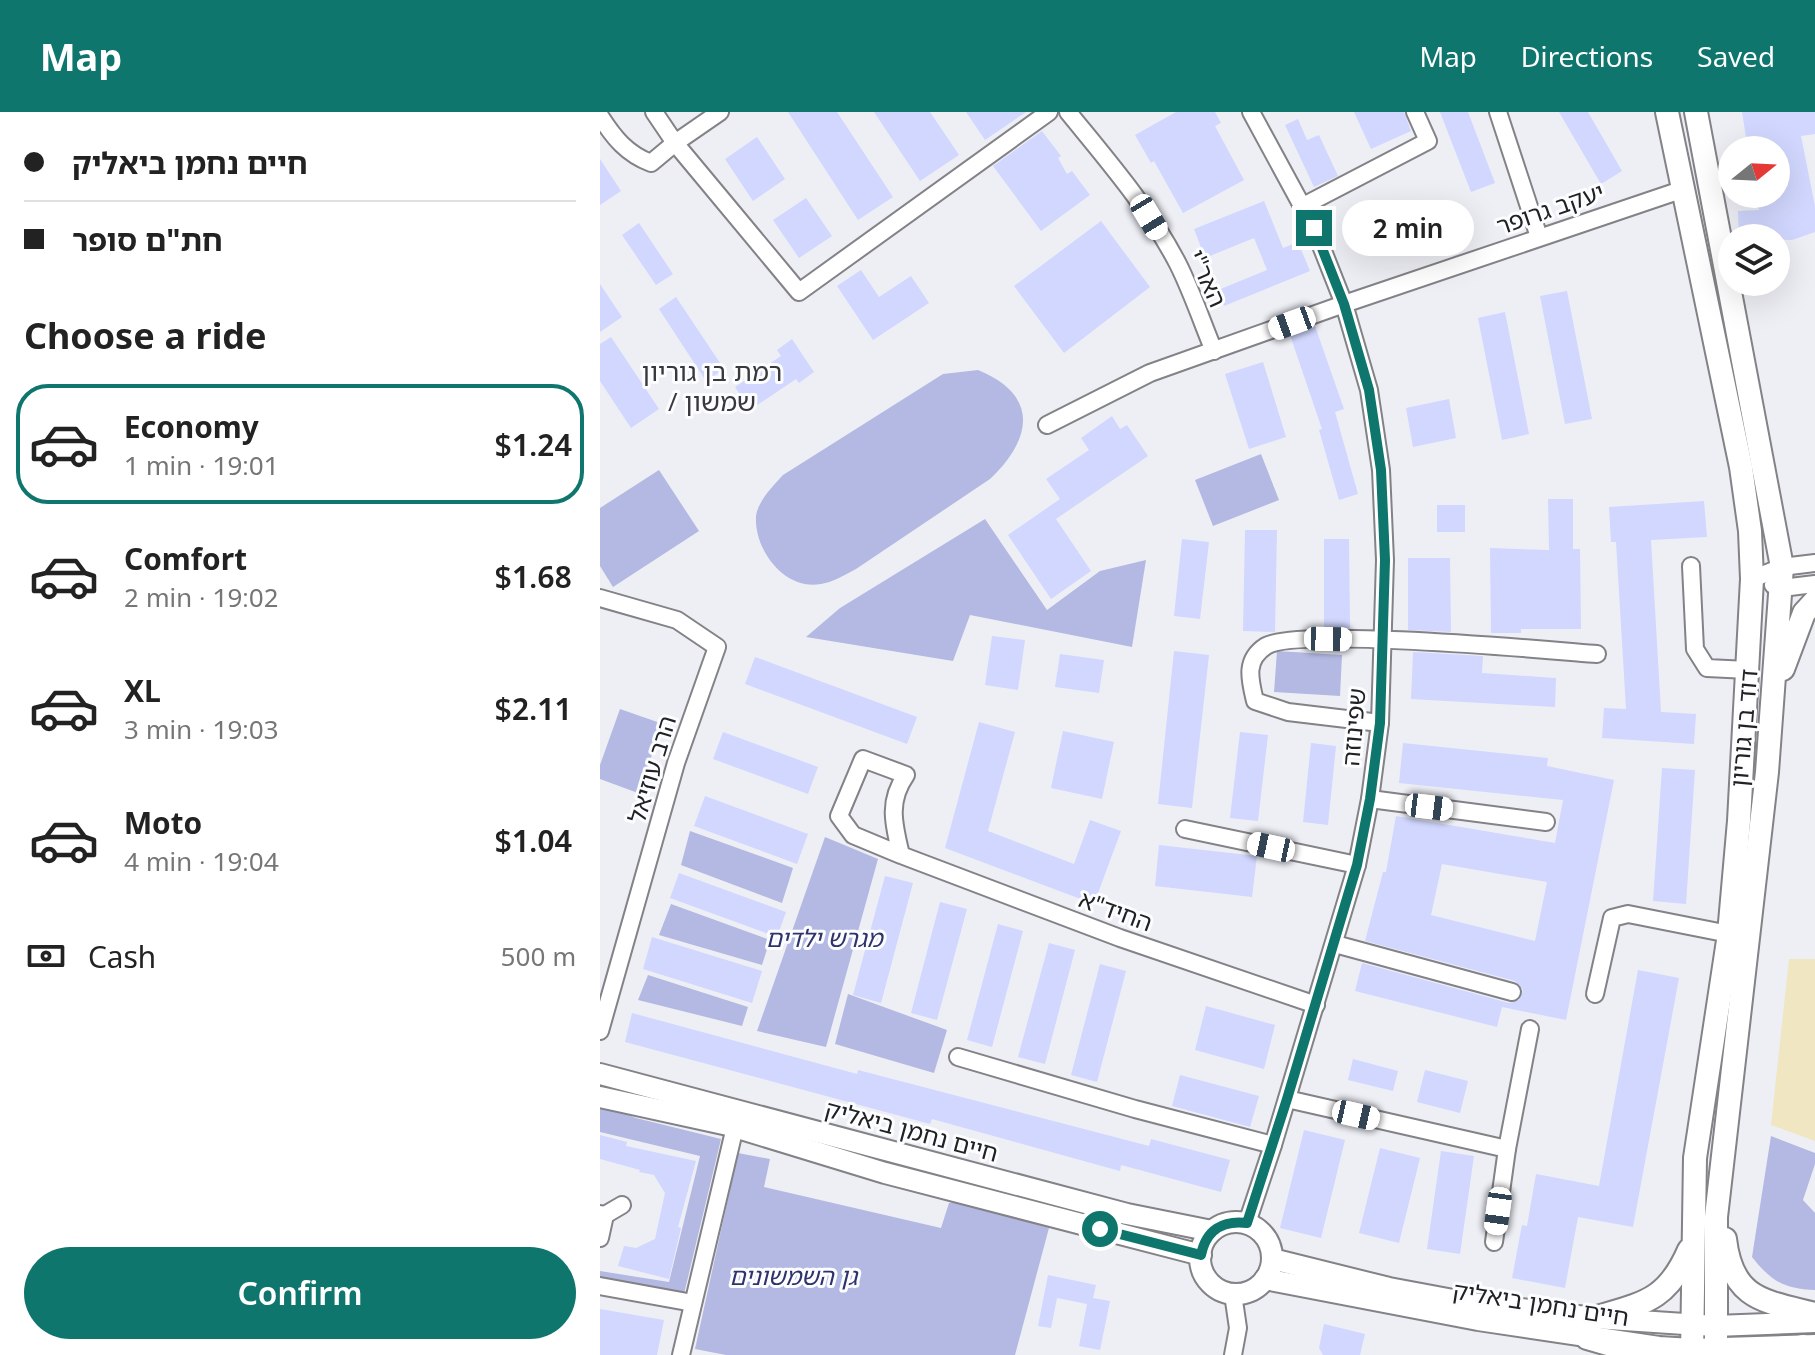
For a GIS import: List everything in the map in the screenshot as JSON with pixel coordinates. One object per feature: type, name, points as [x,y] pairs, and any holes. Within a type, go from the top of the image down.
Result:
[{"type":"main road","name":"דוד בן גוריון","points":[[1667,112],[1741,467],[1750,531],[1752,579],[1739,821],[1729,934],[1695,1158],[1693,1242],[1704,1326],[1716,1352]]},
{"type":"main road","name":"דוד בן גוריון","points":[[1692,1352],[1704,1326],[1767,772],[1782,577],[1696,112]]},
{"type":"main road","points":[[1772,704],[1795,633],[1804,613],[1815,601]]},
{"type":"main road","points":[[1719,1184],[1727,1259],[1735,1276],[1758,1299],[1815,1314]]},
{"type":"main road","points":[[1591,1328],[1664,1292],[1679,1273],[1693,1242]]},
{"type":"main road","points":[[1591,1328],[1646,1355]]},
{"type":"main road","points":[[1781,1355],[1809,1345]]},
{"type":"street","points":[[654,112],[675,143],[799,292],[1049,112]]},
{"type":"street","points":[[600,116],[615,138],[634,156],[651,163],[720,112]]},
{"type":"street","name":"האר\"י","points":[[1068,112],[1115,169],[1178,264],[1214,351]]},
{"type":"street","name":"שפינוזה","points":[[1247,1223],[1357,865],[1380,723],[1385,560],[1381,470],[1369,390],[1344,304],[1303,206],[1251,112]]},
{"type":"street","points":[[1303,206],[1428,141],[1415,112]]},
{"type":"street","points":[[1498,112],[1539,237]]},
{"type":"street","name":"יעקב גרופר","points":[[1047,425],[1150,373],[1681,190]]},
{"type":"street","points":[[1782,577],[1815,563]]},
{"type":"street","points":[[1691,566],[1695,649],[1707,668],[1748,670]]},
{"type":"street","points":[[1752,579],[1782,577],[1815,584]]},
{"type":"street","name":"הרב עוזיאל","points":[[600,598],[677,620],[717,647],[676,763],[600,1031]]},
{"type":"street","points":[[1380,723],[1288,712],[1255,701],[1249,673],[1254,656],[1268,644],[1301,639],[1597,654]]},
{"type":"street","name":"החיד\"א","points":[[901,855],[891,807],[898,786],[906,775],[863,759],[839,816],[853,835],[901,855],[1120,938],[1316,1005]]},
{"type":"street","points":[[1370,799],[1546,822]]},
{"type":"street","points":[[1185,829],[1357,865]]},
{"type":"street","points":[[1595,994],[1612,918],[1628,914],[1729,934]]},
{"type":"street","points":[[1335,944],[1512,992]]},
{"type":"street","points":[[1494,1242],[1507,1149],[1530,1029]]},
{"type":"street","points":[[958,1057],[1135,1109],[1273,1145]]},
{"type":"street","name":"חיים נחמן ביאליק","points":[[600,1074],[1127,1214],[1212,1231]]},
{"type":"street","name":"חיים נחמן ביאליק","points":[[600,1097],[735,1127],[885,1173],[1201,1255]]},
{"type":"street","points":[[1287,1099],[1507,1149]]},
{"type":"street","points":[[681,1355],[735,1127]]},
{"type":"street","points":[[600,1238],[603,1215],[622,1205]]},
{"type":"street","points":[[1235,1221],[1247,1223],[1266,1237],[1272,1259],[1265,1279],[1256,1288],[1233,1294],[1213,1285],[1206,1276],[1201,1255],[1206,1238],[1222,1224],[1235,1221]]},
{"type":"street","name":"חיים נחמן ביאליק","points":[[1272,1259],[1404,1291],[1591,1328],[1692,1352],[1809,1345]]},
{"type":"street","name":"חיים נחמן ביאליק","points":[[1265,1279],[1591,1328],[1815,1322]]},
{"type":"street","points":[[600,1286],[693,1303]]},
{"type":"street","points":[[1233,1294],[1238,1328],[1233,1355]]},
{"type":"green space","points":[[978,370],[998,380],[1012,392],[1023,418],[1015,448],[990,479],[856,569],[834,580],[808,584],[784,575],[760,542],[756,516],[763,499],[783,475],[943,374]]},
{"type":"green space","points":[[1261,454],[1279,500],[1213,526],[1195,480]]},
{"type":"green space","points":[[659,470],[699,531],[613,587],[600,566],[600,508]]},
{"type":"green space","points":[[985,519],[1047,610],[1100,571],[1146,560],[1132,647],[970,615],[953,661],[806,637],[840,608]]},
{"type":"green space","points":[[1277,651],[1342,655],[1340,696],[1274,692]]},
{"type":"green space","points":[[620,709],[663,724],[638,793],[600,779],[600,765]]},
{"type":"green space","points":[[690,831],[793,868],[782,903],[681,865]]},
{"type":"green space","name":"מגרש ילדים","points":[[825,837],[878,859],[826,1047],[757,1031]]},
{"type":"green space","points":[[671,904],[770,940],[762,965],[659,935]]},
{"type":"green space","points":[[648,975],[748,1007],[742,1026],[638,1000]]},
{"type":"green space","points":[[848,994],[947,1030],[934,1073],[835,1044]]},
{"type":"green space","points":[[600,1104],[636,1118],[721,1139],[684,1294],[600,1280],[600,1271],[669,1282],[700,1156],[600,1132]]},
{"type":"green space","points":[[1771,1136],[1815,1153],[1815,1164],[1803,1200],[1815,1213],[1815,1290],[1779,1282],[1752,1257]]},
{"type":"green space","name":"גן השמשונים","points":[[738,1153],[770,1159],[764,1187],[941,1228],[949,1203],[961,1200],[1049,1228],[1015,1355],[726,1355],[695,1349]]},
{"type":"sand","points":[[1789,959],[1815,959],[1815,1141],[1771,1125]]},
{"type":"building","points":[[788,112],[837,112],[893,197],[858,220]]},
{"type":"building","points":[[874,112],[930,112],[959,155],[920,181]]},
{"type":"building","points":[[966,112],[1026,112],[985,140]]},
{"type":"building","points":[[1176,112],[1215,112],[1221,123],[1215,126],[1244,180],[1183,213],[1154,161],[1151,163],[1135,135]]},
{"type":"building","points":[[1354,112],[1404,112],[1411,131],[1371,149]]},
{"type":"building","points":[[1440,112],[1468,112],[1495,183],[1471,192]]},
{"type":"building","points":[[1559,112],[1588,112],[1622,171],[1601,184]]},
{"type":"building","points":[[1742,112],[1815,112],[1815,134],[1801,136],[1815,206],[1815,232],[1790,240],[1790,224],[1738,224],[1738,211],[1790,208],[1790,136],[1746,136]]},
{"type":"building","points":[[1298,119],[1307,140],[1319,135],[1338,176],[1314,187],[1285,125]]},
{"type":"building","points":[[1042,131],[1061,156],[1058,158],[1067,174],[1072,171],[1090,195],[1041,231],[993,166]]},
{"type":"building","points":[[757,137],[785,179],[753,201],[725,159]]},
{"type":"building","points":[[600,159],[621,191],[600,205]]},
{"type":"building","points":[[806,198],[832,236],[799,258],[773,220]]},
{"type":"building","points":[[1264,201],[1283,248],[1298,242],[1310,271],[1224,306],[1218,290],[1267,270],[1254,238],[1205,258],[1194,229]]},
{"type":"building","points":[[1101,221],[1150,287],[1064,353],[1014,286]]},
{"type":"building","points":[[639,223],[673,274],[656,285],[622,235]]},
{"type":"building","points":[[861,270],[879,297],[911,276],[929,303],[873,340],[837,286]]},
{"type":"building","points":[[600,284],[622,317],[600,332]]},
{"type":"building","points":[[1567,291],[1592,419],[1565,424],[1540,296]]},
{"type":"building","points":[[676,297],[724,369],[706,381],[659,309]]},
{"type":"building","points":[[1505,312],[1529,434],[1502,440],[1478,318]]},
{"type":"building","points":[[1315,326],[1344,409],[1335,412],[1358,494],[1339,500],[1319,430],[1322,429],[1290,335]]},
{"type":"building","points":[[611,337],[659,409],[631,428],[600,381],[600,344]]},
{"type":"building","points":[[792,339],[814,372],[799,383],[796,379],[750,410],[735,387],[781,356],[777,350]]},
{"type":"building","points":[[1263,362],[1286,437],[1249,449],[1225,374]]},
{"type":"building","points":[[1449,399],[1456,438],[1413,447],[1406,408]]},
{"type":"building","points":[[1112,416],[1120,429],[1127,425],[1148,456],[1056,519],[1091,571],[1051,599],[1008,535],[1060,499],[1046,479],[1089,450],[1081,438]]},
{"type":"building","points":[[1548,499],[1573,499],[1573,549],[1580,549],[1581,629],[1521,629],[1521,633],[1491,633],[1490,548],[1549,550]]},
{"type":"building","points":[[1704,501],[1707,537],[1651,540],[1661,712],[1696,714],[1694,744],[1602,738],[1604,708],[1626,709],[1616,542],[1611,542],[1609,507]]},
{"type":"building","points":[[1437,505],[1465,505],[1465,532],[1437,532]]},
{"type":"building","points":[[1245,530],[1277,530],[1275,632],[1243,631]]},
{"type":"building","points":[[1182,539],[1209,542],[1200,619],[1174,616]]},
{"type":"building","points":[[1324,539],[1349,539],[1350,628],[1324,628]]},
{"type":"building","points":[[1408,558],[1450,558],[1451,632],[1408,630]]},
{"type":"building","points":[[992,636],[1025,640],[1018,690],[985,685]]},
{"type":"building","points":[[1174,651],[1209,655],[1192,808],[1158,804]]},
{"type":"building","points":[[1413,652],[1483,656],[1482,673],[1556,678],[1555,707],[1411,699]]},
{"type":"building","points":[[1060,654],[1104,660],[1099,693],[1055,687]]},
{"type":"building","points":[[755,657],[917,717],[907,744],[745,684]]},
{"type":"building","points":[[979,722],[1015,732],[988,831],[1074,864],[1090,820],[1121,831],[1094,904],[945,848]]},
{"type":"building","points":[[1063,731],[1114,742],[1102,799],[1051,788]]},
{"type":"building","points":[[723,732],[818,767],[808,794],[713,759]]},
{"type":"building","points":[[1240,732],[1268,735],[1258,821],[1230,818]]},
{"type":"building","points":[[1311,743],[1336,746],[1328,825],[1303,822]]},
{"type":"building","points":[[1403,743],[1548,758],[1547,766],[1614,780],[1566,1020],[1502,1007],[1497,1027],[1355,991],[1362,963],[1509,1003],[1519,1000],[1523,990],[1515,981],[1365,941],[1383,872],[1386,872],[1396,816],[1555,843],[1563,800],[1399,783]],"holes":[[[1442,864],[1547,882],[1535,941],[1431,915]]]},
{"type":"building","points":[[1662,768],[1695,770],[1686,904],[1653,901]]},
{"type":"building","points":[[705,796],[808,834],[797,864],[694,826]]},
{"type":"building","points":[[1159,845],[1257,856],[1252,897],[1155,886]]},
{"type":"building","points":[[679,873],[786,912],[777,937],[670,898]]},
{"type":"building","points":[[885,876],[913,883],[881,1003],[853,995]]},
{"type":"building","points":[[940,902],[967,909],[937,1020],[911,1013]]},
{"type":"building","points":[[998,924],[1023,931],[992,1047],[967,1040]]},
{"type":"building","points":[[652,937],[762,971],[752,1003],[643,969]]},
{"type":"building","points":[[1049,943],[1075,950],[1045,1064],[1018,1057]]},
{"type":"building","points":[[1100,964],[1126,971],[1097,1082],[1071,1075]]},
{"type":"building","points":[[1638,970],[1679,978],[1633,1227],[1578,1217],[1565,1288],[1512,1278],[1522,1225],[1527,1226],[1536,1174],[1599,1186]]},
{"type":"building","points":[[1206,1006],[1275,1025],[1264,1069],[1195,1050]]},
{"type":"building","points":[[632,1013],[857,1074],[858,1070],[1149,1146],[1151,1139],[1230,1160],[1221,1192],[1121,1165],[1120,1171],[932,1119],[930,1124],[625,1042]]},
{"type":"building","points":[[1353,1059],[1398,1071],[1393,1091],[1348,1080]]},
{"type":"building","points":[[1425,1070],[1468,1081],[1460,1113],[1417,1102]]},
{"type":"building","points":[[1180,1075],[1259,1096],[1250,1127],[1172,1106]]},
{"type":"building","points":[[1304,1130],[1345,1140],[1321,1238],[1280,1228]]},
{"type":"building","points":[[600,1135],[627,1142],[626,1146],[696,1161],[678,1227],[681,1228],[669,1279],[618,1266],[624,1246],[636,1248],[655,1239],[665,1193],[654,1175],[600,1159]]},
{"type":"building","points":[[1380,1148],[1420,1158],[1399,1243],[1359,1233]]},
{"type":"building","points":[[1441,1151],[1474,1156],[1460,1254],[1427,1249]]},
{"type":"building","points":[[1048,1275],[1096,1285],[1093,1298],[1110,1301],[1100,1350],[1079,1346],[1087,1304],[1057,1298],[1051,1328],[1038,1326]]},
{"type":"building","points":[[600,1309],[664,1320],[657,1355],[600,1355]]},
{"type":"building","points":[[1324,1324],[1365,1334],[1360,1355],[1323,1355],[1319,1348]]},
{"type":"district","name":"רמת בן גוריון / שמשון","points":[[712,386]]},
{"type":"route","points":[[1100,1229],[1201,1255],[1206,1238],[1222,1224],[1235,1221],[1247,1223],[1357,865],[1380,723],[1385,560],[1381,470],[1369,390],[1344,304],[1314,228]]}]
